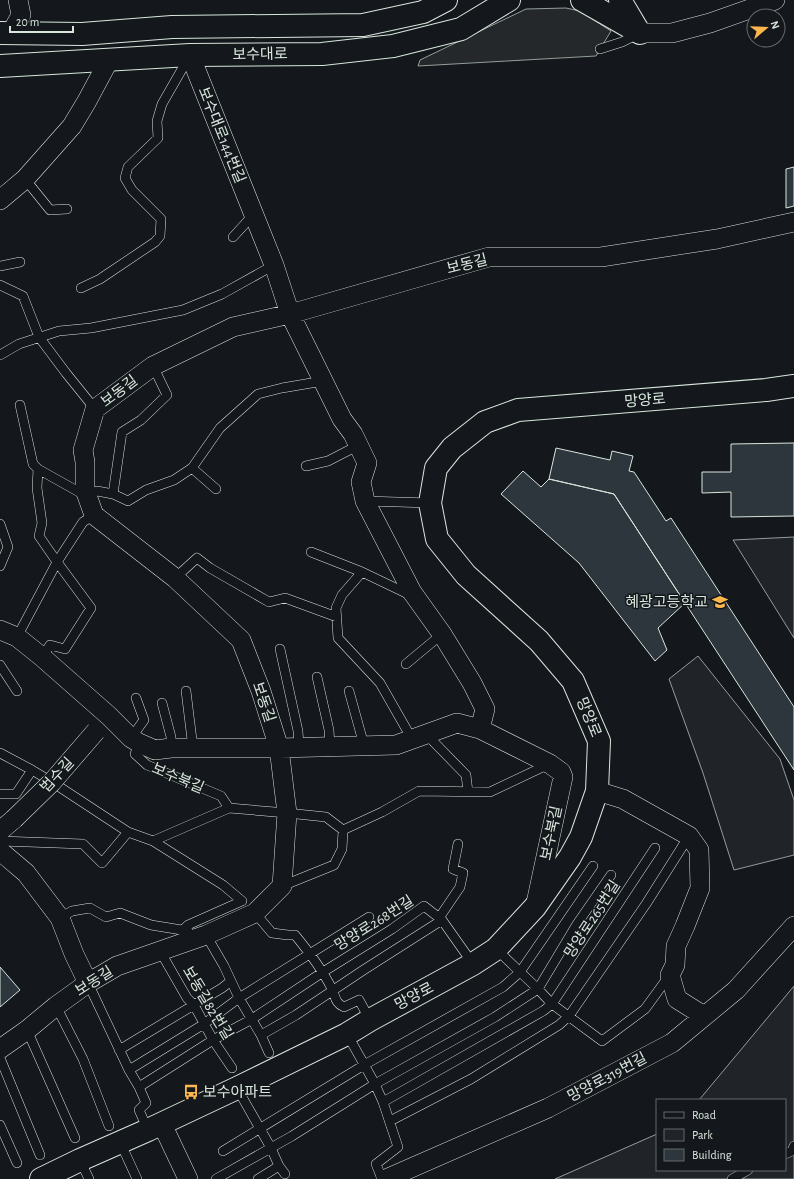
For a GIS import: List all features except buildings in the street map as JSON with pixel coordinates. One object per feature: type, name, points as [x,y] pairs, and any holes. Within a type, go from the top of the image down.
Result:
[{"type":"main road","name":"보수대로","points":[[6,33],[82,34],[172,27],[363,25],[424,12],[446,0]]},
{"type":"main road","name":"보수대로","points":[[1,66],[190,55],[322,54],[393,46],[460,29],[489,16],[509,0]]},
{"type":"main road","points":[[582,0],[640,33]]},
{"type":"main road","points":[[620,0],[640,33]]},
{"type":"main road","name":"망양로","points":[[51,1177],[84,1169],[114,1134],[155,1127],[235,1078],[347,1034],[473,964],[496,949],[535,907],[570,857],[581,837],[597,791],[600,741],[573,681],[539,641],[466,575],[437,539],[430,503],[436,468],[452,448],[485,422],[518,410],[794,386]]},
{"type":"street","points":[[6,33],[21,15],[18,0]]},
{"type":"street","points":[[640,33],[672,33],[710,23],[775,0]]},
{"type":"street","name":"보수대로144번길","points":[[190,55],[274,265],[290,314],[342,419],[367,462],[361,482],[365,501],[412,592],[442,634],[485,709],[480,729]]},
{"type":"street","points":[[0,200],[25,179],[72,126],[109,60]]},
{"type":"street","name":"보동길","points":[[0,1049],[88,983],[117,966],[204,935],[255,913],[282,886],[287,813],[279,748],[261,691],[241,640],[175,578],[94,515],[86,492],[85,462],[82,450],[96,409],[153,366],[233,327],[290,314],[489,257],[601,257],[717,238],[794,222]]},
{"type":"street","name":"보수북길","points":[[9,633],[42,657],[135,741],[155,750],[171,748],[279,748],[396,745],[457,723],[480,729],[550,764],[561,772],[563,777],[535,907]]},
{"type":"street","name":"법수길","points":[[7,825],[52,782],[109,716]]},
{"type":"street","points":[[597,791],[623,799],[689,836],[699,850],[700,888],[676,946],[675,966],[670,975],[677,999],[704,1016]]},
{"type":"street","points":[[0,851],[26,872],[60,918],[74,954],[88,983]]},
{"type":"street","name":"망양로319번길","points":[[386,1179],[548,1108],[672,1043],[736,990],[794,926]]},
{"type":"street","points":[[155,1127],[188,1179]]},
{"type":"lane","points":[[600,49],[622,42],[640,33]]},
{"type":"lane","points":[[81,288],[100,279],[155,242],[160,236],[161,219],[132,190],[126,178],[128,167],[158,138],[157,121],[162,104],[190,55]]},
{"type":"lane","points":[[25,179],[50,210],[68,209]]},
{"type":"lane","points":[[233,237],[253,215]]},
{"type":"lane","points":[[0,266],[20,262]]},
{"type":"lane","points":[[0,355],[19,344],[59,331],[91,328],[183,310],[222,294],[274,265]]},
{"type":"lane","points":[[0,285],[23,296],[39,337],[96,409]]},
{"type":"lane","name":"보동길","points":[[113,494],[122,432],[141,420],[167,395],[153,366]]},
{"type":"lane","points":[[20,406],[33,464],[38,469],[79,492],[97,491],[113,494],[128,501],[146,490],[174,480],[192,468],[220,428],[258,394],[323,381]]},
{"type":"lane","points":[[306,466],[328,461],[359,446]]},
{"type":"lane","points":[[192,468],[216,489]]},
{"type":"lane","points":[[38,469],[38,488],[42,523],[39,536],[91,608],[65,649],[50,645],[42,657]]},
{"type":"lane","points":[[365,501],[430,503]]},
{"type":"lane","points":[[9,633],[83,522],[94,515]]},
{"type":"lane","points":[[0,524],[8,547],[0,566]]},
{"type":"lane","points":[[310,552],[362,572],[408,594],[412,592]]},
{"type":"lane","points":[[175,578],[197,558],[210,568],[269,602],[285,598],[337,617]]},
{"type":"lane","points":[[362,572],[342,595],[336,608],[338,638],[380,683],[419,737],[466,775],[468,792]]},
{"type":"lane","points":[[406,664],[442,634]]},
{"type":"lane","points":[[280,649],[298,731],[299,747]]},
{"type":"lane","points":[[0,665],[17,691]]},
{"type":"lane","points":[[317,677],[329,730],[330,746]]},
{"type":"lane","points":[[186,691],[193,748]]},
{"type":"lane","points":[[349,691],[362,738],[362,746]]},
{"type":"lane","points":[[135,741],[144,720],[136,698]]},
{"type":"lane","name":"보수북길","points":[[162,703],[171,748]]},
{"type":"lane","name":"보수북길","points":[[135,741],[135,754],[147,765],[221,796],[229,808]]},
{"type":"lane","points":[[0,753],[52,782],[128,832],[153,841],[223,885],[242,901],[188,925],[184,929]]},
{"type":"lane","points":[[343,830],[382,812],[419,791],[490,792],[550,764]]},
{"type":"lane","points":[[0,794],[16,794],[32,770]]},
{"type":"lane","points":[[153,841],[229,808],[326,818],[343,830]]},
{"type":"lane","points":[[282,886],[334,865],[342,849],[343,830]]},
{"type":"lane","points":[[0,841],[82,844],[102,863],[128,832]]},
{"type":"lane","points":[[390,1121],[472,1079],[559,1025],[569,1016],[646,904],[689,836]]},
{"type":"lane","points":[[261,1035],[296,1015],[440,919],[460,887],[463,873],[453,869],[458,844]]},
{"type":"lane","name":"망양로265번길","points":[[383,1102],[543,1011],[552,1004],[655,848]]},
{"type":"lane","name":"망양로265번길","points":[[223,1151],[364,1065],[503,987],[520,972],[593,866]]},
{"type":"lane","name":"망양로265번길","points":[[216,1179],[327,1115],[375,1084],[495,1017],[538,989],[577,924],[611,875]]},
{"type":"lane","name":"망양로268번길","points":[[323,972],[424,906],[440,919],[473,964]]},
{"type":"lane","points":[[60,918],[72,910],[90,908],[106,917],[120,913],[151,925],[184,929],[204,935],[224,966],[239,998],[261,1035],[269,1053]]},
{"type":"lane","points":[[255,913],[272,933],[295,935],[323,972],[333,990],[338,1004],[344,1007],[359,1000],[370,1020]]},
{"type":"lane","points":[[129,1070],[204,1024],[239,998],[369,917]]},
{"type":"lane","points":[[496,949],[552,1004],[602,1041],[645,1009],[670,975]]},
{"type":"lane","name":"보동길82번길","points":[[160,951],[187,998],[194,1005],[235,1078],[279,1166],[285,1174]]},
{"type":"lane","points":[[139,1087],[213,1040],[252,1019],[323,972]]},
{"type":"lane","points":[[119,1050],[222,988],[231,981]]},
{"type":"lane","points":[[88,983],[119,1050],[146,1103],[139,1110],[155,1127]]},
{"type":"lane","points":[[56,1006],[83,1059],[114,1134],[137,1179]]},
{"type":"lane","points":[[27,1030],[75,1138]]},
{"type":"lane","points":[[347,1034],[375,1084],[390,1121],[398,1147],[376,1164],[382,1179]]},
{"type":"lane","points":[[0,1058],[40,1155]]},
{"type":"lane","points":[[0,1125],[17,1163]]},
{"type":"lane","points":[[786,1154],[792,1151],[794,1146]]},
{"type":"lane","points":[[258,1179],[279,1166]]},
{"type":"lane","points":[[732,1179],[746,1171]]},
{"type":"green space","points":[[794,537],[794,638],[733,540]]},
{"type":"green space","points":[[698,656],[780,759],[794,800],[794,855],[734,870],[703,773],[669,679]]},
{"type":"green space","points":[[794,986],[794,1179],[555,1179],[656,1134],[656,1171],[786,1171],[786,1099],[700,1099]]},
{"type":"shaded area","points":[[566,8],[580,11],[611,31],[596,56],[418,66],[420,60],[526,9]]},
{"type":"place","name":"혜광고등학교","points":[[720,602]]},
{"type":"place","name":"보수아파트","points":[[191,1092]]}]
